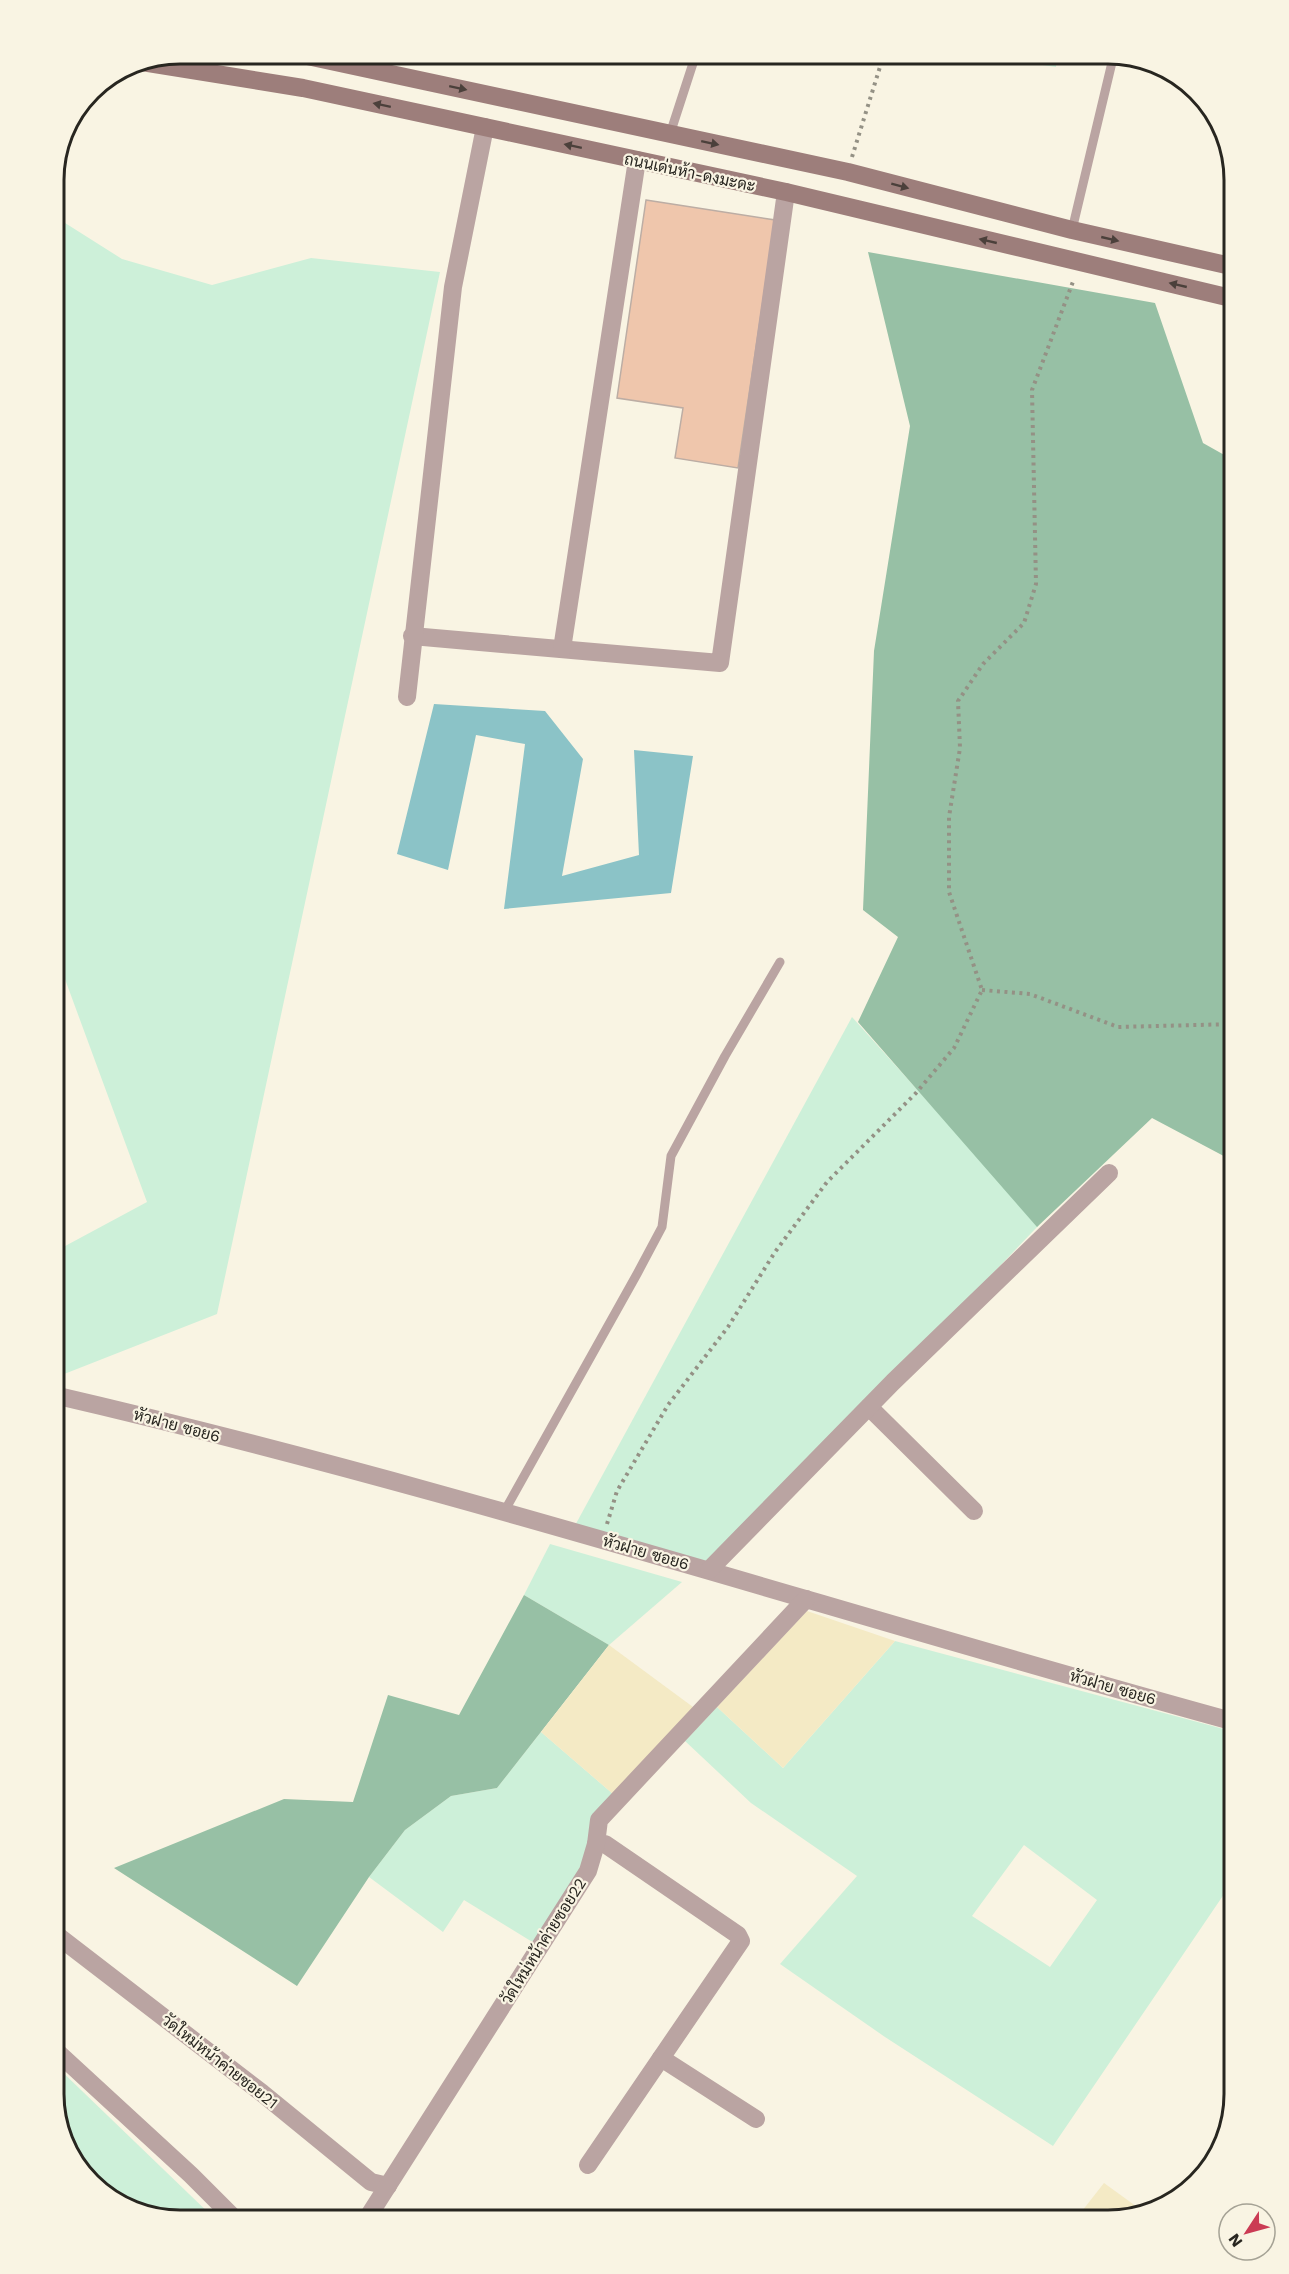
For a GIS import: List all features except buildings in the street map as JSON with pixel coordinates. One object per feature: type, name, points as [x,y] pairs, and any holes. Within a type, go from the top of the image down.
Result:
[{"type":"main road","name":"ถนนเด่นห้า-ดงมะดะ","points":[[349,65],[848,172],[1072,230],[1224,265]]},
{"type":"main road","name":"ถนนเด่นห้า-ดงมะดะ","points":[[166,66],[303,88],[786,192],[1224,296]]},
{"type":"main road","points":[[607,154],[612,122]]},
{"type":"street","points":[[407,697],[412,636],[453,287],[485,127]]},
{"type":"street","points":[[562,649],[637,160]]},
{"type":"street","points":[[412,636],[720,663],[786,192]]},
{"type":"street","points":[[709,1570],[869,1407],[1109,1173]]},
{"type":"street","name":"หัวฝาย ซอย6","points":[[64,1397],[147,1417],[504,1512],[1224,1716]]},
{"type":"street","points":[[869,1407],[974,1511]]},
{"type":"street","name":"วัดใหม่หน้าค่ายซอย22","points":[[373,2209],[588,1871],[596,1844],[599,1820],[806,1599]]},
{"type":"street","points":[[588,2165],[741,1941],[741,1938],[605,1844],[596,1844]]},
{"type":"street","name":"วัดใหม่หน้าค่ายซอย21","points":[[64,1941],[262,2092],[372,2182],[388,2186]]},
{"type":"street","points":[[64,2058],[225,2209]]},
{"type":"street","points":[[661,2058],[756,2119]]},
{"type":"lane","points":[[670,134],[692,65]]},
{"type":"lane","points":[[1072,230],[1111,65]]},
{"type":"lane","points":[[504,1512],[662,1227],[671,1156],[725,1056],[780,962]]},
{"type":"path","points":[[848,172],[882,65]]},
{"type":"path","points":[[602,1539],[617,1491],[668,1405],[728,1327],[775,1252],[827,1182],[916,1093],[954,1048],[982,990],[949,892],[949,817],[960,748],[958,701],[983,664],[1024,623],[1036,584],[1032,390],[1080,263]]},
{"type":"path","points":[[982,990],[1030,994],[1118,1028],[1224,1024]]},
{"type":"green space","points":[[65,223],[122,259],[212,285],[311,258],[440,272],[217,1314],[64,1374],[64,1246],[147,1202],[65,978]]},
{"type":"green space","points":[[868,252],[1155,303],[1203,443],[1224,455],[1224,1156],[1152,1118],[1037,1227],[858,1022],[898,937],[863,910],[874,651],[910,426]]},
{"type":"green space","points":[[852,1017],[1039,1225],[709,1570],[572,1531]]},
{"type":"green space","points":[[550,1544],[682,1582],[609,1645],[524,1595]]},
{"type":"green space","points":[[524,1595],[609,1645],[497,1788],[451,1796],[405,1830],[369,1877],[297,1986],[114,1868],[284,1799],[353,1802],[388,1695],[459,1715]]},
{"type":"green space","points":[[895,1641],[1224,1729],[1224,1894],[1053,2146],[885,2037],[780,1964],[857,1876],[751,1803],[685,1741],[717,1707],[783,1768]],"holes":[[[1024,1845],[1097,1900],[1050,1967],[972,1916]]]},
{"type":"green space","points":[[541,1732],[613,1794],[581,1872],[534,1943],[464,1900],[443,1932],[369,1877],[405,1830],[451,1796],[497,1788]]},
{"type":"green space","points":[[64,2074],[205,2209],[173,2209],[143,2203],[129,2198],[104,2181],[93,2170],[76,2145],[67,2116]]},
{"type":"sand","points":[[807,1611],[895,1641],[783,1768],[717,1707]]},
{"type":"sand","points":[[609,1645],[693,1707],[613,1794],[541,1732]]},
{"type":"sand","points":[[1104,2183],[1136,2207],[1124,2209],[1083,2210]]},
{"type":"water","points":[[434,704],[545,711],[583,759],[562,876],[639,855],[634,750],[693,756],[671,893],[504,909],[525,744],[476,735],[448,870],[397,854]]}]
